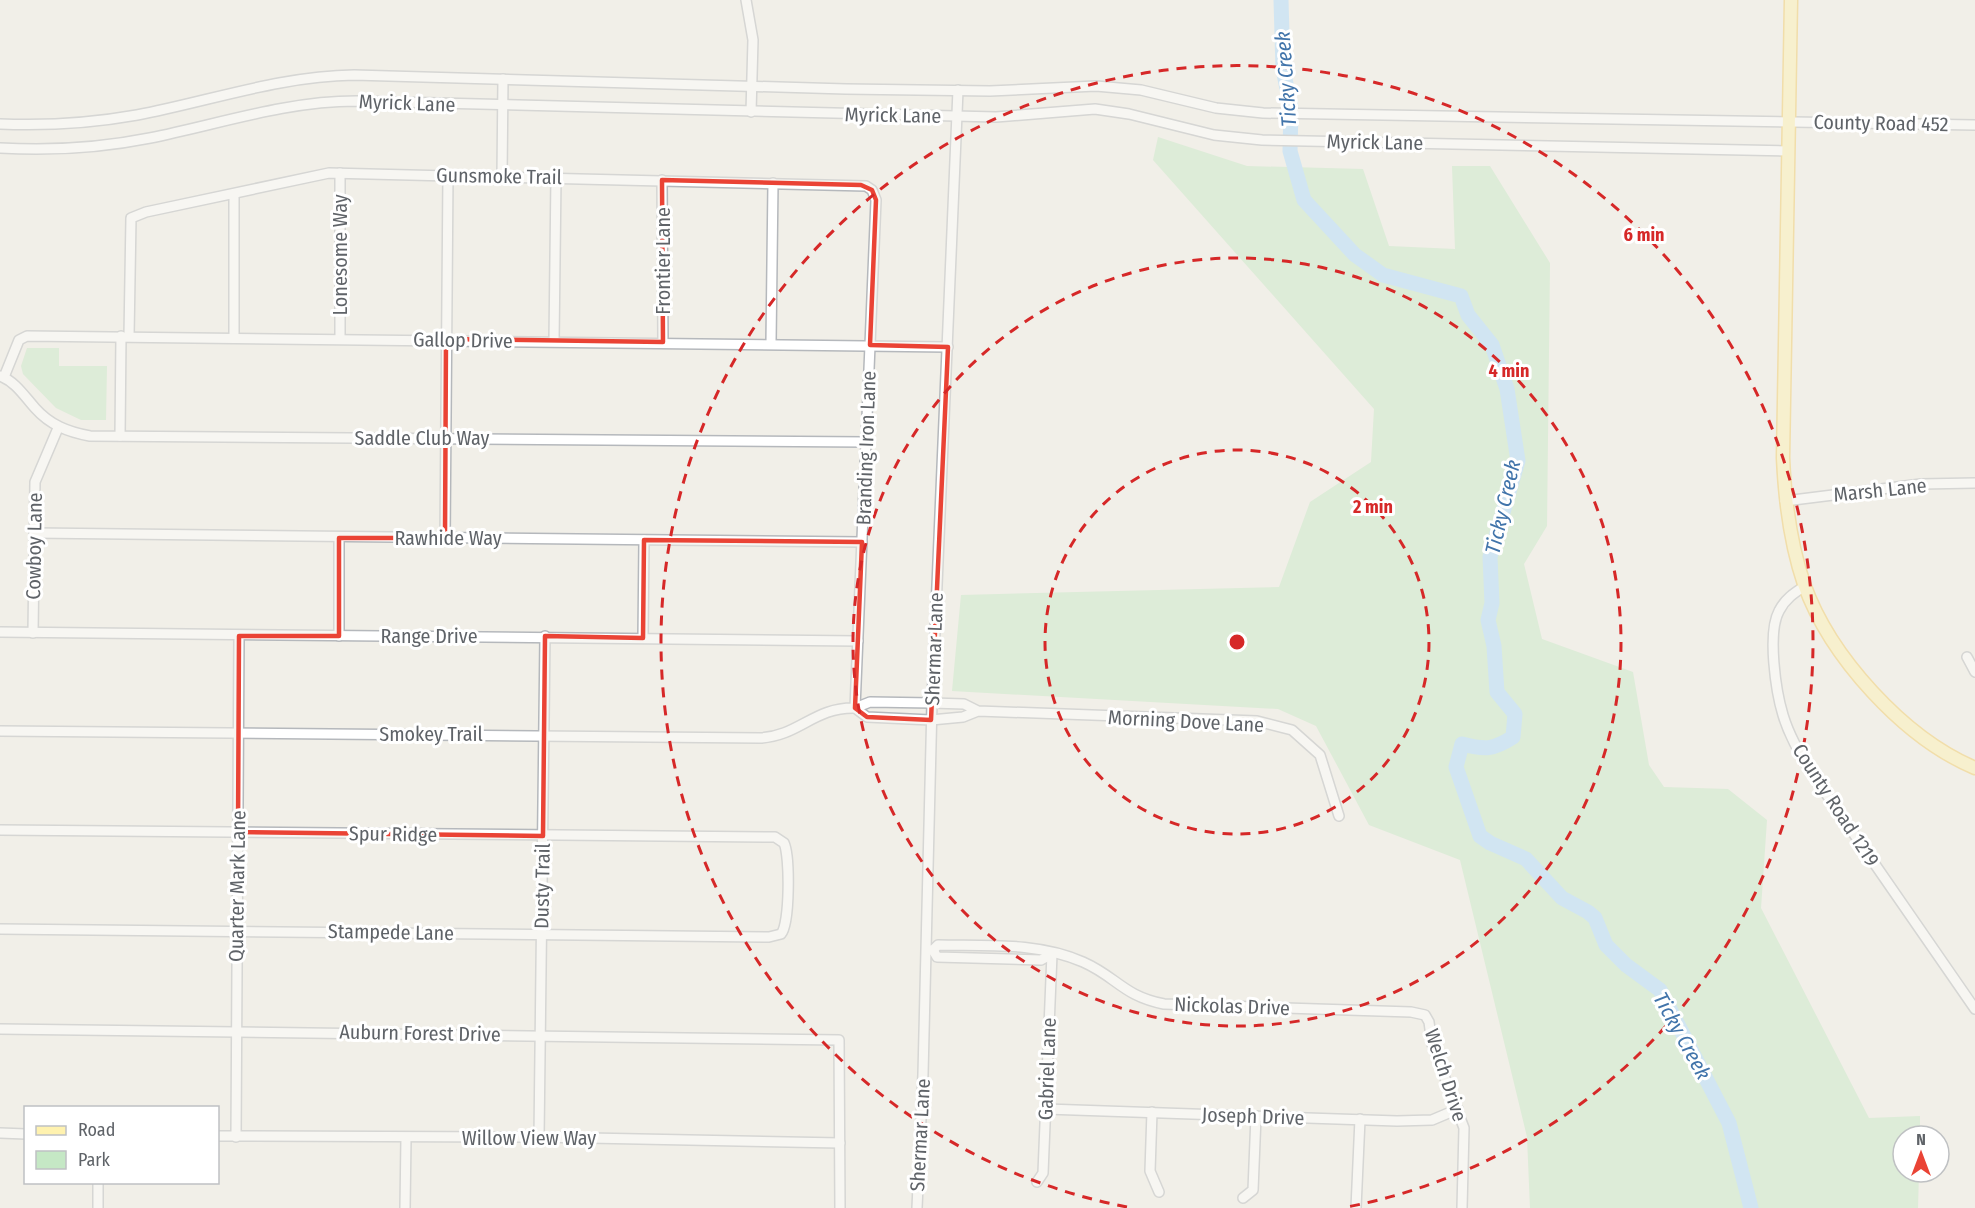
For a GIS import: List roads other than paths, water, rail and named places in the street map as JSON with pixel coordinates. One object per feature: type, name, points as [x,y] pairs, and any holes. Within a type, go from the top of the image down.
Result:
[{"type":"main road","points":[[1791,0],[1783,458],[1785,501],[1794,552],[1805,586],[1818,614],[1843,654],[1882,702],[1922,738],[1975,768]]},
{"type":"street","points":[[746,0],[752,28],[751,112]]},
{"type":"street","name":"Myrick Lane","points":[[0,124],[52,125],[116,118],[292,80],[332,75],[958,90],[1096,86],[1140,90],[1216,108],[1263,112],[1788,123]]},
{"type":"street","points":[[502,175],[503,78]]},
{"type":"street","name":"Shermar Lane","points":[[917,1208],[930,950],[932,703],[958,90]]},
{"type":"street","name":"Myrick Lane","points":[[0,148],[51,150],[118,143],[313,102],[996,117],[1095,109],[1129,114],[1214,135],[1262,140],[1787,151]]},
{"type":"street","name":"County Road 452","points":[[1788,123],[1975,124]]},
{"type":"street","name":"Gunsmoke Trail","points":[[125,336],[131,218],[146,212],[316,175],[340,173],[502,175],[861,185],[872,190]]},
{"type":"street","name":"Lonesome Way","points":[[340,173],[340,338]]},
{"type":"street","points":[[445,538],[448,175]]},
{"type":"street","points":[[554,341],[556,177]]},
{"type":"street","name":"Frontier Lane","points":[[662,180],[663,342]]},
{"type":"street","points":[[771,343],[773,183]]},
{"type":"street","name":"Branding Iron Lane","points":[[855,708],[876,200],[872,190]]},
{"type":"street","points":[[234,194],[234,337]]},
{"type":"street","name":"Gallop Drive","points":[[2,376],[19,340],[27,336],[447,339],[948,347]]},
{"type":"street","points":[[120,436],[125,336]]},
{"type":"street","name":"Saddle Club Way","points":[[2,376],[37,411],[58,428],[90,436],[866,442]]},
{"type":"street","name":"Cowboy Lane","points":[[33,633],[35,482],[58,428]]},
{"type":"street","name":"Marsh Lane","points":[[1785,501],[1922,484],[1975,483]]},
{"type":"street","name":"Rawhide Way","points":[[34,533],[862,542]]},
{"type":"street","points":[[339,538],[339,636]]},
{"type":"street","points":[[643,638],[644,540]]},
{"type":"street","name":"County Road 1219","points":[[1805,586],[1787,598],[1777,614],[1773,639],[1783,714],[1793,741],[1809,769],[1975,1009]]},
{"type":"street","name":"Range Drive","points":[[0,632],[858,641]]},
{"type":"street","name":"Quarter Mark Lane","points":[[236,1137],[239,636]]},
{"type":"street","name":"Dusty Trail","points":[[539,1137],[545,636]]},
{"type":"street","points":[[1967,657],[1975,672]]},
{"type":"street","name":"Smokey Trail","points":[[0,731],[769,737],[794,730],[825,711],[855,708],[870,702],[932,703]]},
{"type":"street","name":"Morning Dove Lane","points":[[932,703],[964,704],[978,711]]},
{"type":"street","name":"Smokey Trail","points":[[855,708],[867,717],[932,720]]},
{"type":"street","name":"Morning Dove Lane","points":[[932,720],[963,717],[978,711],[1257,721],[1292,730],[1320,755],[1339,816]]},
{"type":"street","name":"Spur Ridge","points":[[0,830],[775,837],[784,843],[787,855],[786,923],[781,934]]},
{"type":"street","name":"Stampede Lane","points":[[0,929],[770,937],[781,934]]},
{"type":"street","name":"Nickolas Drive","points":[[930,950],[938,957],[1041,960],[1052,954],[1084,962],[1137,998],[1164,1004],[1412,1012],[1425,1015]]},
{"type":"street","name":"Gabriel Lane","points":[[1037,1182],[1043,1173],[1052,954]]},
{"type":"street","name":"Welch Drive","points":[[1425,1015],[1434,1050],[1458,1109],[1465,1137],[1462,1208]]},
{"type":"street","name":"Auburn Forest Drive","points":[[0,1029],[540,1034],[839,1040],[840,1143]]},
{"type":"street","name":"Joseph Drive","points":[[1046,1109],[1432,1120],[1458,1109]]},
{"type":"street","points":[[1152,1112],[1150,1171],[1159,1192]]},
{"type":"street","points":[[1243,1198],[1253,1190],[1256,1116]]},
{"type":"street","points":[[1356,1208],[1360,1119]]},
{"type":"street","points":[[0,1133],[24,1134]]},
{"type":"street","name":"Willow View Way","points":[[219,1136],[539,1137],[840,1143]]},
{"type":"street","points":[[405,1208],[406,1138]]},
{"type":"street","points":[[840,1143],[840,1208]]},
{"type":"street","points":[[98,1184],[98,1208]]},
{"type":"waterway","name":"Ticky Creek","points":[[1281,0],[1283,69],[1291,108],[1290,151],[1304,200],[1355,255],[1383,275],[1461,296],[1468,315],[1492,345],[1507,389],[1518,461],[1490,557],[1492,603],[1488,620],[1494,646],[1497,692],[1515,714],[1513,737],[1489,748],[1462,744],[1456,767],[1480,836],[1526,859],[1562,898],[1588,912],[1595,918],[1606,945],[1626,965],[1660,990],[1729,1123],[1751,1208]]}]
